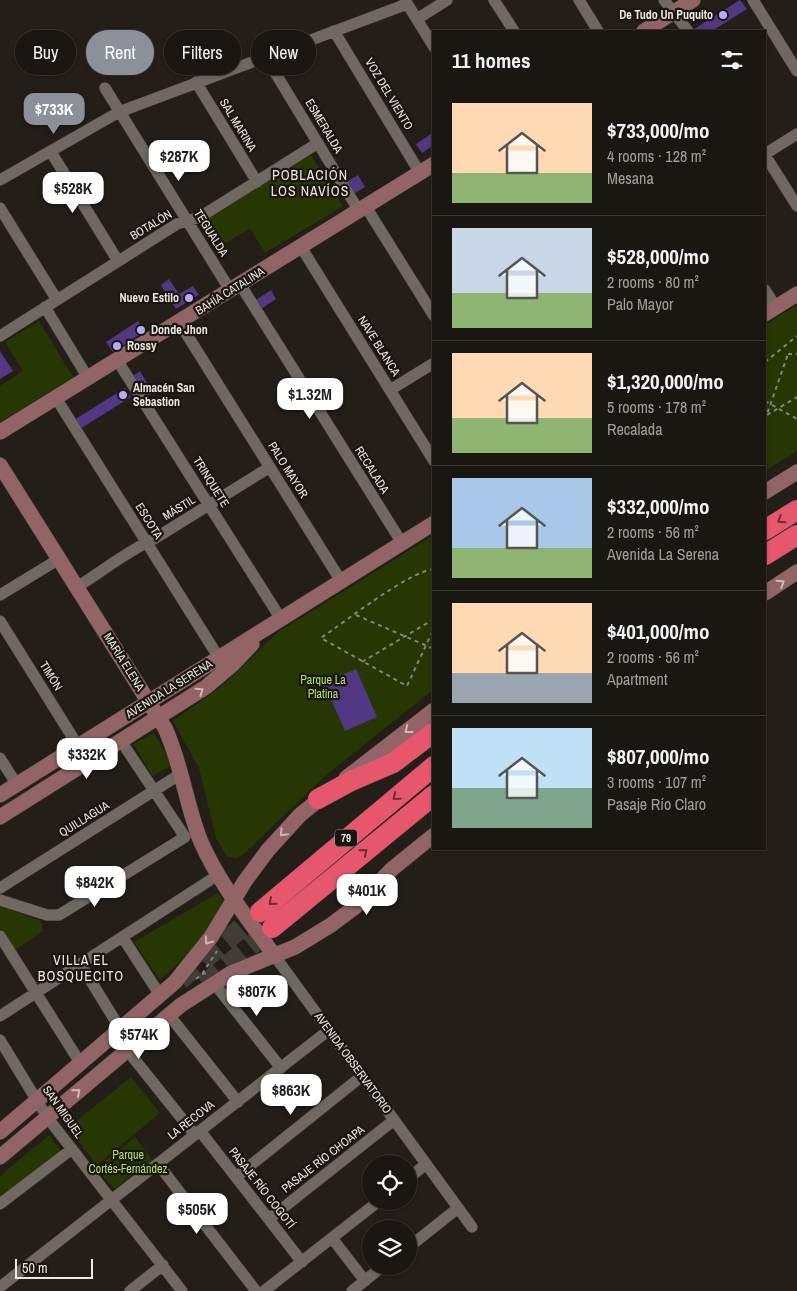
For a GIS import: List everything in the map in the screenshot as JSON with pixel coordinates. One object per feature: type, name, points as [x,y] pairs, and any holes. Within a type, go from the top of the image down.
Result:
[{"type":"highway","points":[[766,529],[797,510]]},
{"type":"highway","points":[[766,554],[797,535]]},
{"type":"highway","points":[[318,800],[351,781],[393,763],[432,734]]},
{"type":"highway","name":"79","points":[[260,912],[432,768]]},
{"type":"highway","name":"79","points":[[272,928],[432,797]]},
{"type":"street","points":[[417,19],[447,0]]},
{"type":"street","points":[[494,0],[513,30]]},
{"type":"street","points":[[579,0],[597,30]]},
{"type":"street","points":[[664,0],[687,30]]},
{"type":"street","points":[[646,30],[693,0]]},
{"type":"street","points":[[753,0],[797,71]]},
{"type":"street","points":[[316,37],[406,2],[432,44]]},
{"type":"street","name":"VOZ DEL VIENTO","points":[[334,30],[430,167]]},
{"type":"street","points":[[0,180],[119,112],[251,61]]},
{"type":"street","name":"ESMERALDA","points":[[277,75],[318,143],[432,313]]},
{"type":"street","name":"SAL MARINA","points":[[196,82],[256,182]]},
{"type":"street","name":"TEGUALDA","points":[[105,88],[187,221],[235,287]]},
{"type":"street","points":[[766,154],[797,134]]},
{"type":"street","name":"BOTALÓN","points":[[0,336],[177,224],[200,217],[318,143]]},
{"type":"street","points":[[51,152],[118,261]]},
{"type":"street","points":[[766,157],[797,206]]},
{"type":"street","name":"BAHÍA CATALINA","points":[[0,432],[430,167]]},
{"type":"street","points":[[0,208],[57,300]]},
{"type":"street","name":"NAVE BLANCA","points":[[301,247],[432,458]]},
{"type":"street","name":"RECALADA","points":[[235,287],[402,543]]},
{"type":"street","points":[[766,294],[770,310],[797,294]]},
{"type":"street","points":[[45,307],[88,378]]},
{"type":"street","name":"PALO MAYOR","points":[[179,322],[341,581]]},
{"type":"street","name":"TRINQUETE","points":[[117,360],[281,619]]},
{"type":"street","points":[[390,390],[432,363]]},
{"type":"street","name":"ESCOTA","points":[[56,398],[219,658]]},
{"type":"street","name":"MARÍA ELENA","points":[[0,464],[159,718],[171,742],[182,773],[200,840],[218,875],[234,900]]},
{"type":"street","name":"MÁSTIL","points":[[77,587],[270,467]]},
{"type":"street","points":[[766,491],[797,472]]},
{"type":"street","name":"AVENIDA LA SERENA","points":[[0,795],[432,524]]},
{"type":"street","points":[[0,596],[59,559]]},
{"type":"street","points":[[766,592],[797,572]]},
{"type":"street","name":"TIMÓN","points":[[0,621],[78,746]]},
{"type":"street","name":"AVENIDA LA SERENA","points":[[0,817],[159,718],[223,673],[262,631]]},
{"type":"street","points":[[0,1122],[81,1064],[175,982],[197,956],[268,850],[318,800],[432,712]]},
{"type":"street","points":[[0,900],[47,915],[59,915],[185,837],[121,741]]},
{"type":"street","points":[[0,758],[16,785]]},
{"type":"street","name":"QUILLAGUA","points":[[0,888],[182,773]]},
{"type":"street","points":[[0,1157],[169,1015],[214,982],[306,941],[345,916],[392,869],[432,837]]},
{"type":"street","points":[[0,1016],[218,875]]},
{"type":"street","name":"AVENIDA OBSERVATORIO","points":[[234,900],[472,1227]]},
{"type":"street","points":[[0,936],[81,1064]]},
{"type":"street","points":[[123,938],[160,995]]},
{"type":"street","points":[[80,965],[121,1030]]},
{"type":"street","points":[[214,982],[281,1068]]},
{"type":"street","points":[[169,1015],[238,1102]]},
{"type":"street","name":"LA RECOVA","points":[[0,1289],[329,1030]]},
{"type":"street","name":"SAN MIGUEL","points":[[0,1040],[47,1117],[182,1291]]},
{"type":"street","name":"PASAJE RÍO COGOTÍ","points":[[127,1050],[236,1176],[302,1262]]},
{"type":"street","points":[[236,1176],[362,1076]]},
{"type":"street","points":[[0,1132],[36,1098]]},
{"type":"street","name":"PASAJE RÍO CHOAPA","points":[[269,1219],[394,1120]]},
{"type":"street","points":[[0,1204],[72,1148]]},
{"type":"street","points":[[158,1164],[256,1291]]},
{"type":"street","points":[[417,1171],[426,1164]]},
{"type":"street","points":[[417,1240],[458,1208]]},
{"type":"street","points":[[264,1291],[368,1210]]},
{"type":"street","points":[[332,1238],[365,1281]]},
{"type":"street","points":[[130,1291],[163,1265]]},
{"type":"street","points":[[352,1291],[373,1275]]},
{"type":"path","points":[[766,361],[797,336]]},
{"type":"path","points":[[766,416],[788,354],[784,347]]},
{"type":"path","points":[[788,354],[797,354]]},
{"type":"path","points":[[766,416],[797,397]]},
{"type":"path","points":[[766,402],[797,419]]},
{"type":"path","points":[[432,569],[425,570],[401,584],[321,638],[407,686],[432,632]]},
{"type":"path","points":[[356,615],[432,648]]},
{"type":"path","points":[[362,662],[432,619]]},
{"type":"green space","points":[[310,153],[343,206],[265,253],[250,228],[218,248],[201,222]]},
{"type":"green space","points":[[797,305],[797,451],[766,470],[766,324]]},
{"type":"green space","points":[[39,321],[73,377],[0,422],[0,386],[23,371],[5,342]]},
{"type":"green space","name":"Parque La Platina","points":[[432,536],[432,691],[325,776],[244,854],[237,858],[227,857],[216,838],[199,768],[173,721],[222,686],[277,633]]},
{"type":"green space","points":[[154,733],[172,765],[152,776],[134,744]]},
{"type":"green space","points":[[218,893],[226,904],[196,947],[160,980],[134,942]]},
{"type":"green space","points":[[0,906],[41,921],[43,931],[15,950],[0,928]]},
{"type":"green space","points":[[131,1077],[160,1113],[97,1165],[68,1128]]},
{"type":"green space","points":[[49,1135],[61,1151],[0,1200],[0,1176]]},
{"type":"green space","name":"Parque Cortés-Fernández","points":[[135,1137],[153,1161],[116,1188],[112,1187],[97,1168]]},
{"type":"building","points":[[740,0],[747,9],[714,30],[693,30]]},
{"type":"building","points":[[432,133],[432,146],[422,153],[416,144]]},
{"type":"building","points":[[358,175],[365,187],[354,194],[346,182]]},
{"type":"building","points":[[169,279],[179,294],[193,286],[199,295],[176,309],[161,285]]},
{"type":"building","points":[[271,290],[276,299],[261,309],[256,300]]},
{"type":"building","points":[[138,321],[145,331],[113,352],[106,342]]},
{"type":"building","points":[[0,351],[13,371],[0,379]]},
{"type":"building","points":[[140,371],[153,393],[146,397],[133,376]]},
{"type":"building","points":[[125,388],[131,397],[80,429],[74,420]]},
{"type":"building","points":[[356,669],[377,717],[345,731],[324,683]]},
{"type":"tunnel","points":[[180,980],[260,912]]},
{"type":"tunnel","points":[[204,985],[272,928]]},
{"type":"place","name":"De Tudo Un Puquito","points":[[723,15]]},
{"type":"place","name":"Nuevo Estilo","points":[[189,298]]},
{"type":"place","name":"Donde Jhon","points":[[141,330]]},
{"type":"place","name":"Rossy","points":[[117,346]]},
{"type":"place","name":"Almacén San Sebastion","points":[[123,395]]},
{"type":"district","name":"POBLACIÓN LOS NAVÍOS","points":[[310,184]]},
{"type":"district","name":"VILLA EL BOSQUECITO","points":[[81,968]]}]
